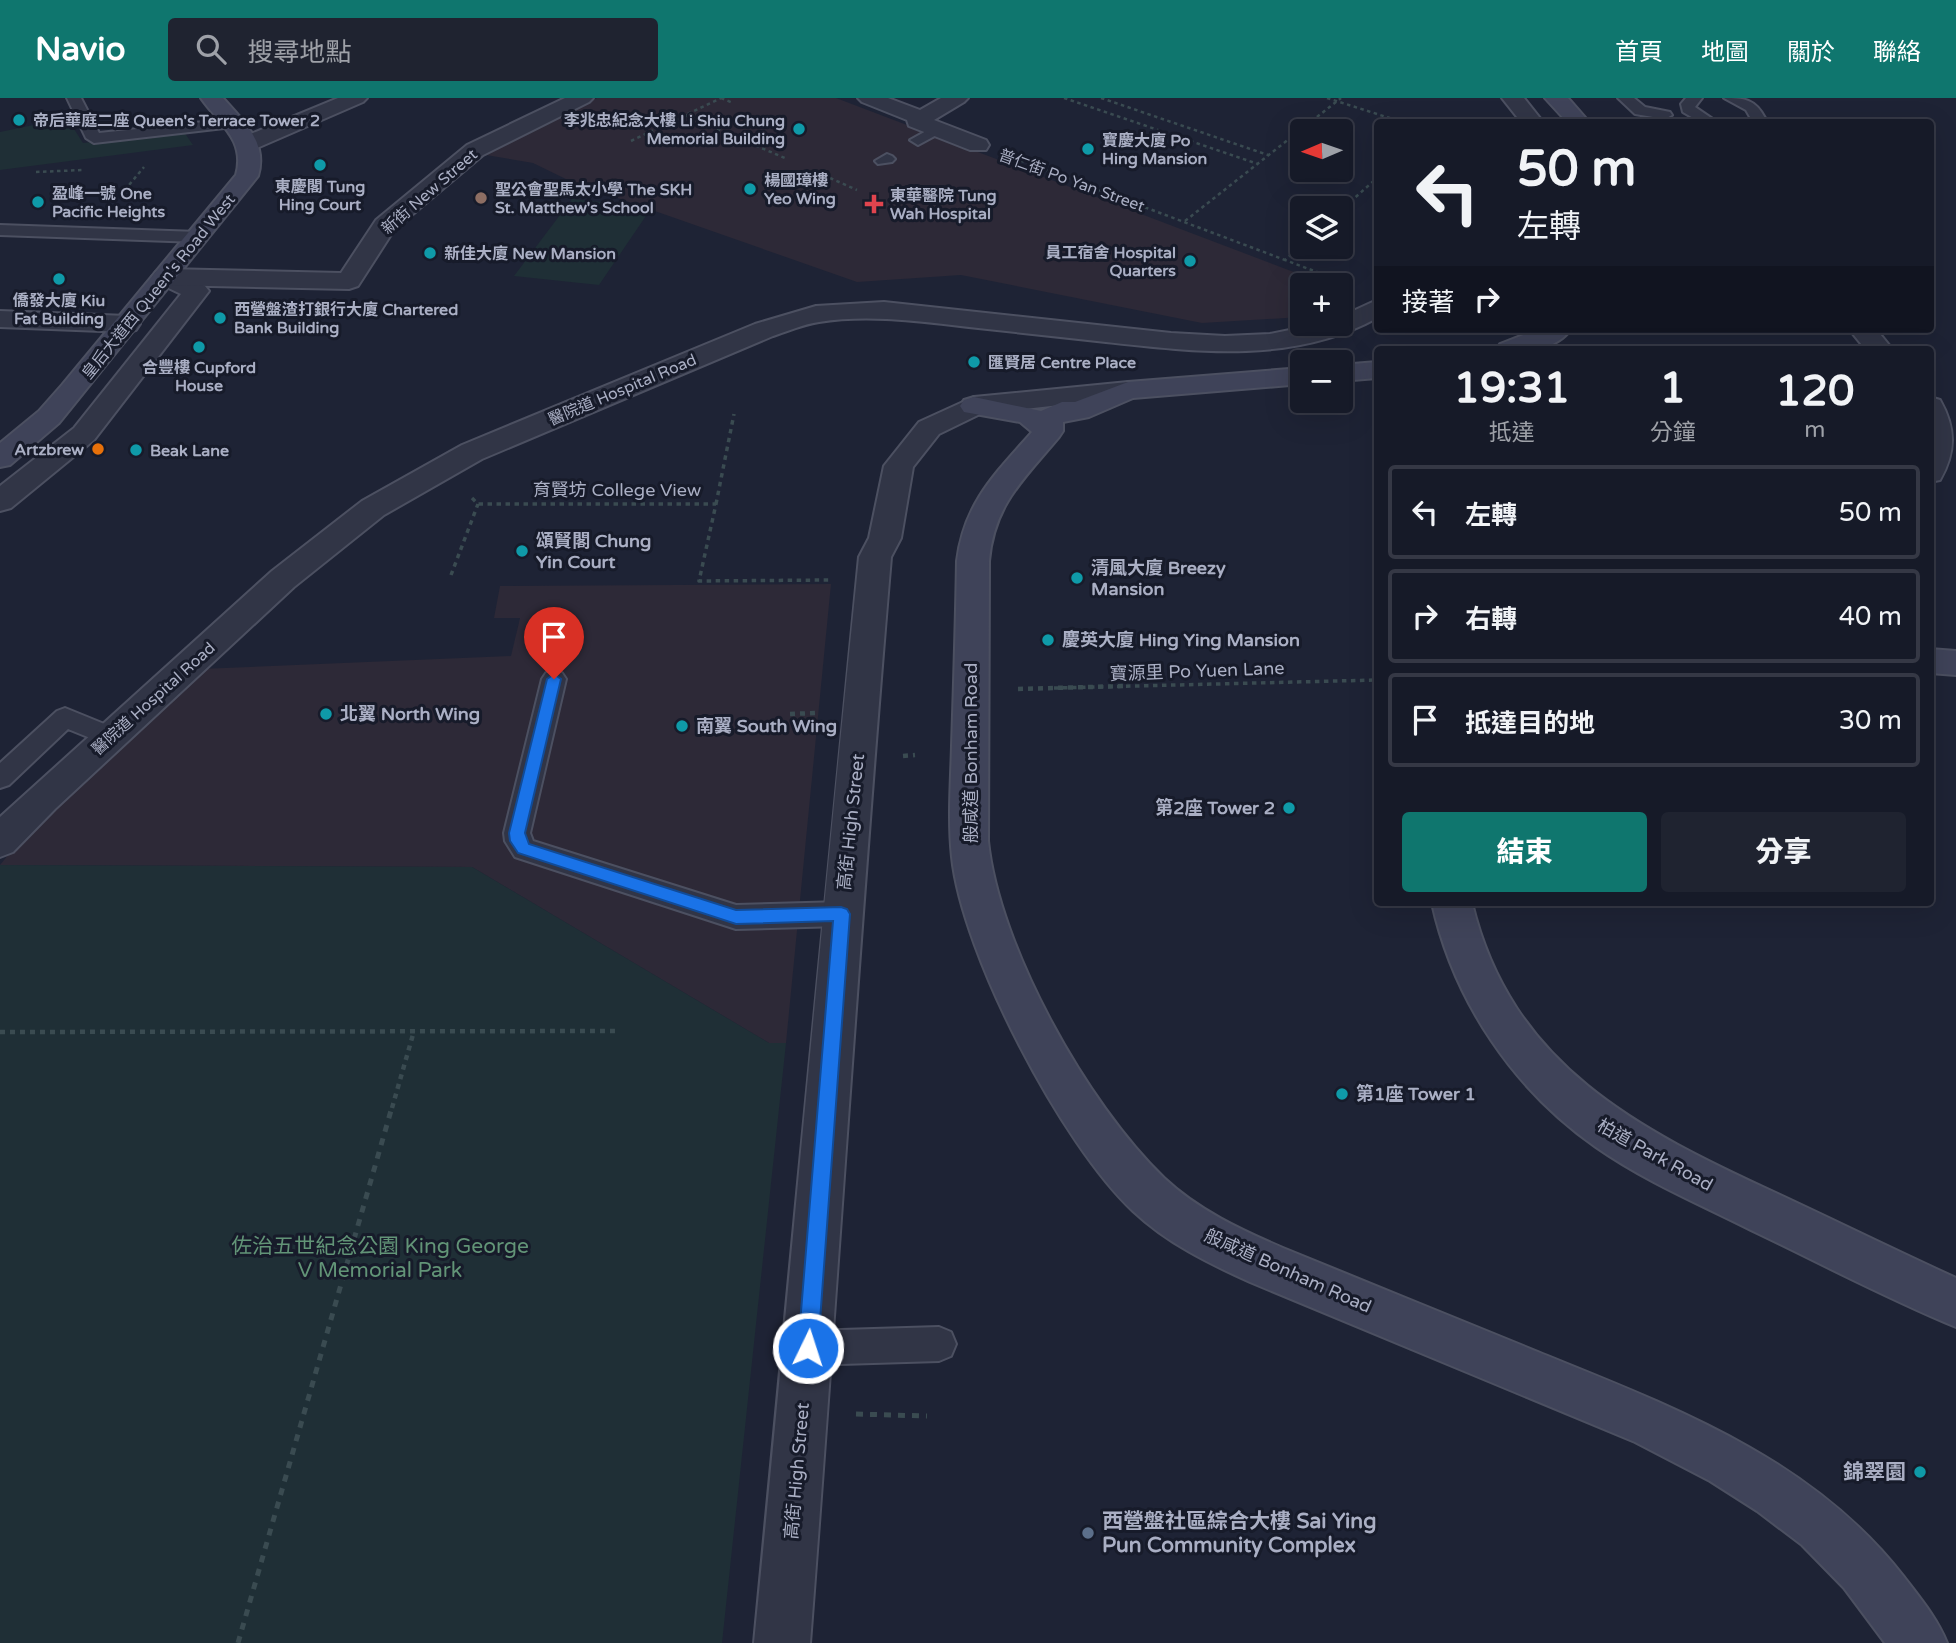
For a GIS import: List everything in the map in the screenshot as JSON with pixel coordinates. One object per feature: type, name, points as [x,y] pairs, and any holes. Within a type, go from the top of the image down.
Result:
[{"type":"main road","points":[[212,98],[249,143]]},
{"type":"main road","points":[[1556,98],[1575,119]]},
{"type":"main road","name":"皇后大道西 Queen's Road West","points":[[0,458],[49,417],[247,176],[252,154],[249,143]]},
{"type":"main road","points":[[1521,346],[1551,333]]},
{"type":"main road","points":[[1353,372],[1374,370]]},
{"type":"main road","name":"般咸道 Bonham Road","points":[[1290,377],[1128,390],[1064,421],[992,497],[980,517],[974,537],[969,825],[973,871],[984,920],[1009,979],[1040,1039],[1095,1129],[1146,1194],[1177,1219],[1217,1242],[1653,1424],[1708,1450],[1758,1479],[1799,1509],[1842,1546],[1880,1589],[1919,1643]]},
{"type":"main road","points":[[974,406],[1064,421]]},
{"type":"main road","points":[[1934,661],[1956,663]]},
{"type":"main road","name":"柏道 Park Road","points":[[1453,906],[1467,959],[1503,1025],[1525,1056],[1552,1086],[1589,1118],[1680,1173],[1956,1303]]},
{"type":"street","points":[[249,143],[356,98]]},
{"type":"street","name":"新街 New Street","points":[[165,277],[349,281],[385,225],[475,150],[582,98]]},
{"type":"street","name":"普仁街 Po Yan Street","points":[[869,98],[978,145]]},
{"type":"street","points":[[929,123],[957,98]]},
{"type":"street","points":[[1513,98],[1530,119]]},
{"type":"street","name":"皇后大道西 Queen's Road West","points":[[0,500],[84,434],[196,291],[165,277]]},
{"type":"street","name":"醫院道 Hospital Road","points":[[0,841],[298,566],[348,527],[404,489],[472,452],[783,323],[832,312],[884,310],[1225,344],[1270,342],[1310,335],[1351,322],[1374,310]]},
{"type":"street","points":[[0,319],[127,324]]},
{"type":"street","name":"高街 High Street","points":[[782,1643],[808,1348],[841,914],[875,557],[885,538],[899,466],[929,428],[974,406],[1128,390]]},
{"type":"street","points":[[1934,411],[1940,419],[1946,439],[1945,453],[1934,468]]},
{"type":"lane","points":[[1625,98],[1640,111],[1665,115]]},
{"type":"lane","points":[[1695,98],[1688,104],[1688,109],[1705,119]]},
{"type":"lane","points":[[1731,98],[1752,107],[1757,119]]},
{"type":"lane","points":[[77,102],[87,139],[233,123]]},
{"type":"lane","points":[[918,140],[929,123]]},
{"type":"lane","points":[[0,230],[198,237]]},
{"type":"lane","points":[[554,679],[517,833],[518,841],[524,849],[736,917],[841,914]]},
{"type":"lane","points":[[0,778],[65,717],[110,737]]},
{"type":"lane","points":[[808,1348],[939,1344]]},
{"type":"path","points":[[631,141],[721,98],[733,103]]},
{"type":"path","points":[[1064,98],[1258,164]]},
{"type":"path","points":[[1101,98],[1269,155]]},
{"type":"path","points":[[1327,98],[1393,119]]},
{"type":"path","points":[[1185,222],[1341,98]]},
{"type":"path","points":[[685,115],[787,159]]},
{"type":"path","name":"普仁街 Po Yan Street","points":[[978,145],[1320,273]]},
{"type":"path","points":[[830,178],[857,190]]},
{"type":"path","points":[[1353,199],[1374,181]]},
{"type":"path","points":[[1285,260],[1290,256]]},
{"type":"path","points":[[716,503],[734,414]]},
{"type":"path","name":"育賢坊 College View","points":[[451,575],[478,504],[716,503],[699,581],[820,580]]},
{"type":"path","name":"寶源里 Po Yuen Lane","points":[[1018,690],[1374,680]]},
{"type":"path","points":[[790,714],[819,713]]},
{"type":"path","points":[[905,756],[915,755]]},
{"type":"path","points":[[238,1643],[414,1031]]},
{"type":"path","points":[[0,1032],[617,1031]]},
{"type":"path","points":[[851,1414],[927,1416]]},
{"type":"shaded area","name":"東華醫院 Tung Wah Hospital","points":[[597,98],[836,98],[1296,273],[1290,273],[1290,318],[1202,323],[961,275],[857,282],[572,182],[533,163],[486,155]]},
{"type":"shaded area","points":[[831,584],[786,1043],[769,1043],[472,867],[0,865],[31,827],[200,669],[511,656],[520,618],[494,618],[500,586]]},
{"type":"green space","points":[[67,118],[83,143],[184,132],[193,145],[0,170],[0,132]]},
{"type":"green space","points":[[572,199],[652,207],[599,285],[514,276]]},
{"type":"green space","name":"佐治五世紀念公園 King George V Memorial Park","points":[[0,865],[472,867],[769,1043],[786,1043],[722,1643],[0,1643]]},
{"type":"place","name":"帝后華庭二座 Queen's Terrace Tower 2","points":[[19,120]]},
{"type":"place","name":"李兆忠紀念大樓 Li Shiu Chung Memorial Building","points":[[799,129]]},
{"type":"place","name":"寶慶大廈 Po Hing Mansion","points":[[1088,149]]},
{"type":"place","name":"東慶閣 Tung Hing Court","points":[[320,165]]},
{"type":"place","name":"楊國璋樓 Yeo Wing","points":[[750,189]]},
{"type":"place","name":"聖公會聖馬太小學 The SKH St. Matthew's School","points":[[481,198]]},
{"type":"place","name":"盈峰一號 One Pacific Heights","points":[[38,202]]},
{"type":"place","name":"東華醫院 Tung Wah Hospital","points":[[874,204]]},
{"type":"place","name":"新佳大廈 New Mansion","points":[[430,253]]},
{"type":"place","name":"員工宿舍 Hospital Quarters","points":[[1190,261]]},
{"type":"place","name":"僑發大廈 Kiu Fat Building","points":[[59,279]]},
{"type":"place","name":"西營盤渣打銀行大廈 Chartered Bank Building","points":[[220,318]]},
{"type":"place","name":"合豐樓 Cupford House","points":[[199,347]]},
{"type":"place","name":"匯賢居 Centre Place","points":[[974,362]]},
{"type":"place","name":"Artzbrew","points":[[98,449]]},
{"type":"place","name":"Beak Lane","points":[[136,450]]},
{"type":"place","name":"頌賢閣 Chung Yin Court","points":[[522,551]]},
{"type":"place","name":"清風大廈 Breezy Mansion","points":[[1077,578]]},
{"type":"place","name":"慶英大廈 Hing Ying Mansion","points":[[1048,640]]},
{"type":"place","name":"北翼 North Wing","points":[[326,714]]},
{"type":"place","name":"南翼 South Wing","points":[[682,726]]},
{"type":"place","name":"第2座 Tower 2","points":[[1289,808]]},
{"type":"place","name":"第1座 Tower 1","points":[[1342,1094]]},
{"type":"place","name":"錦翠園","points":[[1920,1472]]},
{"type":"place","name":"西營盤社區綜合大樓 Sai Ying Pun Community Complex","points":[[1088,1533]]},
{"type":"route","points":[[554,679],[517,833],[518,841],[524,849],[736,917],[841,914],[808,1348]]}]
